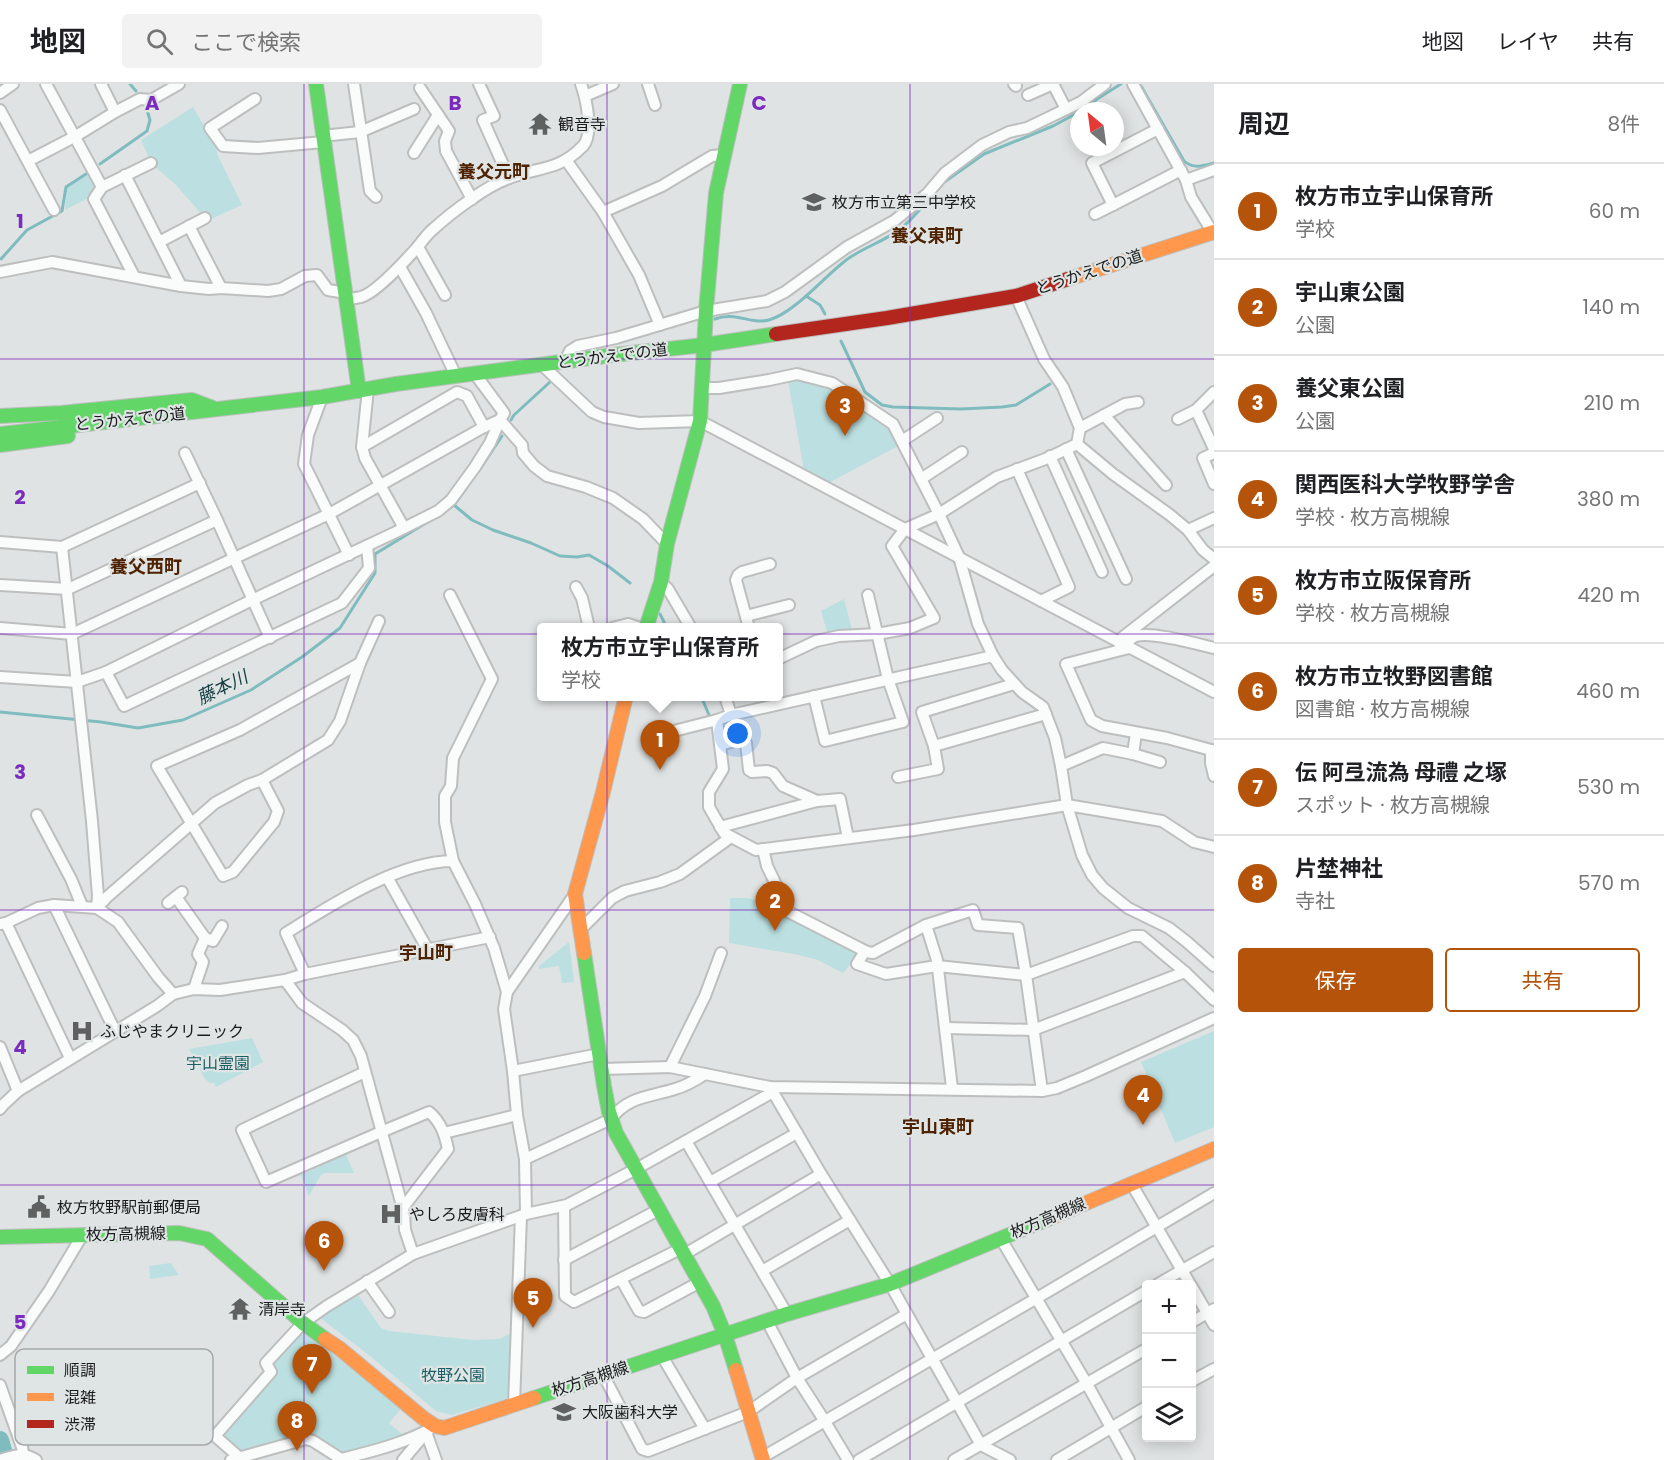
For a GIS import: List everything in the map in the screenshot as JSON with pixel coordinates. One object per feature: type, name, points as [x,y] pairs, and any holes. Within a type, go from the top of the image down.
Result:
[{"type":"street","points":[[0,93],[13,84]]},
{"type":"street","points":[[46,84],[102,187]]},
{"type":"street","points":[[101,84],[115,112]]},
{"type":"street","points":[[28,161],[140,99],[151,100],[179,84]]},
{"type":"street","points":[[316,84],[363,390],[362,447],[365,458],[404,528]]},
{"type":"street","points":[[354,84],[370,191],[376,197]]},
{"type":"street","points":[[0,272],[52,262],[181,286],[268,291],[281,289],[304,276],[317,274],[328,290],[347,296],[363,297],[400,267],[429,234],[472,199],[509,178],[547,169],[566,160],[584,145],[587,139],[588,115],[581,84]]},
{"type":"street","points":[[585,96],[613,84]]},
{"type":"street","points":[[655,105],[649,86],[661,84]]},
{"type":"street","points":[[647,623],[661,582],[667,544],[700,421],[716,193],[740,84]]},
{"type":"street","points":[[1028,95],[1053,84],[1065,109]]},
{"type":"street","points":[[564,363],[570,351],[578,346],[706,311],[767,301],[785,292],[847,247],[894,222],[927,194],[945,173],[982,145],[1009,132],[1027,128],[1081,102],[1105,84]]},
{"type":"street","points":[[1133,84],[1184,175],[1191,197],[1213,232]]},
{"type":"street","points":[[484,86],[494,116],[483,120],[509,178]]},
{"type":"street","points":[[420,88],[449,131],[445,141],[446,152],[472,199]]},
{"type":"street","points":[[255,99],[210,128],[223,146],[258,148],[360,132],[414,109]]},
{"type":"street","points":[[0,110],[54,210]]},
{"type":"street","points":[[414,153],[438,115]]},
{"type":"street","points":[[1113,205],[1092,163],[1158,129]]},
{"type":"street","points":[[603,212],[662,186],[712,156],[724,155]]},
{"type":"street","points":[[566,160],[603,212],[639,275],[660,325]]},
{"type":"street","points":[[134,276],[94,199],[102,187],[151,163]]},
{"type":"street","points":[[1095,214],[1184,175],[1214,170]]},
{"type":"street","points":[[125,175],[181,286]]},
{"type":"street","points":[[159,242],[205,218]]},
{"type":"street","points":[[189,226],[221,288]]},
{"type":"street","name":"とうかえでの道","points":[[0,434],[322,398],[456,376],[704,345],[887,318],[1016,296],[1213,232]]},
{"type":"street","points":[[418,247],[445,295]]},
{"type":"street","points":[[400,267],[426,313],[456,376]]},
{"type":"street","points":[[1016,296],[1044,359],[1063,387],[1080,428],[1077,444]]},
{"type":"street","points":[[542,365],[592,412],[604,417],[639,423],[700,421],[1214,692]]},
{"type":"street","points":[[0,677],[77,682],[106,672],[438,511],[451,500],[480,459],[504,413],[475,374]]},
{"type":"street","points":[[702,387],[719,388],[797,374],[832,383],[893,424],[959,557],[978,624],[993,656],[1014,684],[1043,707],[1055,738],[1067,805],[1092,875],[1103,888],[1128,908],[1169,928],[1214,966]]},
{"type":"street","points":[[362,447],[457,392],[467,396],[484,427]]},
{"type":"street","points":[[1178,419],[1197,410],[1214,392]]},
{"type":"street","points":[[322,398],[308,435],[304,464],[349,555]]},
{"type":"street","points":[[0,416],[192,400],[216,410]]},
{"type":"street","points":[[1080,428],[1125,404],[1138,402]]},
{"type":"street","points":[[0,445],[172,422],[216,410]]},
{"type":"street","points":[[1197,410],[1214,451],[1203,458],[1214,484]]},
{"type":"street","points":[[1104,415],[1166,485]]},
{"type":"street","points":[[902,441],[937,418]]},
{"type":"street","points":[[0,628],[72,634],[329,514],[500,420]]},
{"type":"street","points":[[500,420],[522,446],[523,453],[547,476],[586,487],[613,498],[643,519],[667,544]]},
{"type":"street","points":[[783,657],[816,641],[839,636],[877,634],[910,628],[934,618],[892,546],[905,529],[939,514],[997,477],[1077,444]]},
{"type":"street","points":[[1077,444],[1188,530],[1203,550],[1214,559]]},
{"type":"street","points":[[1066,449],[1126,579]]},
{"type":"street","points":[[921,479],[962,452]]},
{"type":"street","points":[[185,453],[270,638]]},
{"type":"street","points":[[1050,456],[1102,572]]},
{"type":"street","points":[[1017,469],[1069,587],[1041,601]]},
{"type":"street","points":[[0,542],[62,547],[200,483]]},
{"type":"street","points":[[1188,530],[1214,518]]},
{"type":"street","points":[[0,585],[68,589],[217,520]]},
{"type":"street","points":[[106,672],[124,706],[270,638],[342,603],[369,568],[367,546]]},
{"type":"street","points":[[62,547],[93,828],[97,908]]},
{"type":"street","points":[[748,623],[736,580],[742,572],[770,564]]},
{"type":"street","points":[[1123,643],[1214,566]]},
{"type":"street","points":[[661,582],[668,589],[689,623]]},
{"type":"street","points":[[576,587],[582,598],[588,623]]},
{"type":"street","points":[[450,595],[492,679],[453,758],[451,786],[445,796],[445,822],[453,861],[490,937],[507,992]]},
{"type":"street","points":[[814,696],[825,741],[903,722],[888,679],[868,595]]},
{"type":"street","points":[[746,616],[789,605]]},
{"type":"street","points":[[97,908],[215,803],[262,780],[328,740],[340,721],[360,663],[379,621]]},
{"type":"street","points":[[1214,648],[1142,635],[1066,663],[1091,720],[1102,726],[1167,738],[1213,750],[1211,763],[1214,776]]},
{"type":"street","points":[[666,733],[731,715],[993,656]]},
{"type":"street","points":[[262,780],[278,811],[273,822],[233,872],[223,876],[157,766],[240,730],[360,663]]},
{"type":"street","points":[[898,777],[938,769],[934,746],[922,712],[1014,684]]},
{"type":"street","points":[[514,1404],[525,1159],[517,1115],[504,1009],[507,992],[575,894],[625,701]]},
{"type":"street","points":[[727,701],[731,715]]},
{"type":"street","points":[[934,746],[1046,714]]},
{"type":"street","points":[[717,720],[723,769],[709,792],[709,807],[724,833],[756,850],[914,830],[1067,805],[1162,821],[1194,842],[1214,847]]},
{"type":"street","points":[[1133,754],[1136,733]]},
{"type":"street","points":[[720,745],[742,739],[746,743],[749,770],[773,773],[783,786],[817,801]]},
{"type":"street","points":[[1061,766],[1103,748],[1160,762]]},
{"type":"street","points":[[720,826],[817,801],[840,799],[848,838]]},
{"type":"street","points":[[37,815],[71,879],[82,906]]},
{"type":"street","points":[[580,930],[612,898],[625,891],[680,874],[731,837]]},
{"type":"street","points":[[763,849],[767,866],[783,899],[779,907],[865,951],[873,953],[926,925],[973,910],[978,925],[1018,928],[1042,1090]]},
{"type":"street","points":[[305,974],[286,933],[329,906],[387,877],[440,861],[453,861]]},
{"type":"street","points":[[387,877],[428,950]]},
{"type":"street","points":[[575,894],[611,1119],[616,1133],[713,1306],[725,1335],[763,1458],[1214,1193]]},
{"type":"street","points":[[175,897],[205,938],[213,941],[222,926]]},
{"type":"street","points":[[70,1058],[3,924],[38,908],[54,905],[97,908],[117,922],[172,994]]},
{"type":"street","points":[[54,905],[116,1031]]},
{"type":"street","points":[[926,925],[937,960],[952,1088]]},
{"type":"street","points":[[865,951],[857,964],[886,974],[937,966],[1026,975],[1132,936],[1142,936],[1214,1000]]},
{"type":"street","points":[[0,1109],[18,1091],[157,1006],[172,994],[194,988],[220,990],[285,980],[490,937]]},
{"type":"street","points":[[194,988],[203,962],[198,954],[205,938]]},
{"type":"street","points":[[670,1067],[705,996],[721,953]]},
{"type":"street","points":[[946,1028],[1033,1030],[1185,972]]},
{"type":"street","points":[[285,980],[302,1003],[353,1040],[361,1056],[413,1254]]},
{"type":"street","points":[[602,1069],[670,1067],[771,1089],[1042,1090],[1057,1088],[1086,1076],[1214,1018]]},
{"type":"street","points":[[0,1047],[18,1091]]},
{"type":"street","points":[[513,1071],[600,1054]]},
{"type":"street","points":[[365,1072],[242,1130],[266,1182],[429,1112],[436,1117],[444,1133],[448,1149],[402,1209]]},
{"type":"street","points":[[525,1159],[611,1119],[619,1109],[630,1102],[677,1089],[705,1074]]},
{"type":"street","points":[[771,1089],[890,1284],[981,1445],[1010,1460]]},
{"type":"street","points":[[430,1429],[410,1438],[341,1459],[306,1439],[235,1459],[215,1436],[271,1372],[266,1363],[303,1323],[367,1281],[413,1254],[524,1215],[564,1206],[686,1141],[771,1089]]},
{"type":"street","points":[[444,1133],[517,1115]]},
{"type":"street","points":[[710,1182],[797,1133]]},
{"type":"street","points":[[686,1141],[787,1314]]},
{"type":"street","name":"枚方高槻線","points":[[0,1237],[179,1233],[207,1239],[303,1323],[339,1348],[423,1418],[430,1429],[444,1428],[787,1314],[890,1284],[1214,1149]]},
{"type":"street","points":[[564,1206],[565,1296],[574,1302],[735,1225],[821,1174]]},
{"type":"street","points":[[1131,1183],[1187,1280]]},
{"type":"street","points":[[564,1260],[660,1209]]},
{"type":"street","points":[[762,1271],[850,1220]]},
{"type":"street","points":[[0,1355],[11,1346],[49,1291],[84,1234]]},
{"type":"street","points":[[1001,1239],[1087,1383],[1129,1460]]},
{"type":"street","points":[[1165,1280],[1214,1252]]},
{"type":"street","points":[[621,1279],[639,1311],[644,1312],[700,1282]]},
{"type":"street","points":[[367,1281],[388,1312]]},
{"type":"street","points":[[860,1460],[1142,1293]]},
{"type":"street","points":[[1196,1293],[1210,1311],[1214,1325]]},
{"type":"street","points":[[1196,1319],[1210,1311]]},
{"type":"street","points":[[606,1374],[606,1382],[642,1449],[648,1451],[748,1412],[797,1378],[907,1314]]},
{"type":"street","points":[[767,1321],[797,1378],[848,1460]]},
{"type":"street","points":[[954,1460],[1142,1350]]},
{"type":"street","points":[[662,1356],[705,1430]]},
{"type":"street","points":[[1196,1379],[1214,1368]]},
{"type":"street","points":[[0,1385],[15,1427]]},
{"type":"street","points":[[1057,1460],[1142,1409]]},
{"type":"street","points":[[403,1460],[430,1429]]},
{"type":"street","points":[[430,1429],[436,1460]]},
{"type":"street","points":[[0,1460],[28,1455],[36,1460]]},
{"type":"green space","points":[[193,107],[216,146],[218,156],[242,205],[211,219],[205,218],[175,184],[151,163],[141,140]]},
{"type":"green space","points":[[88,175],[94,185],[88,198],[65,210],[67,187]]},
{"type":"green space","points":[[796,379],[831,388],[887,426],[898,446],[823,486],[805,476],[788,381]]},
{"type":"green space","points":[[844,599],[852,630],[827,632],[821,611]]},
{"type":"green space","points":[[730,898],[756,900],[860,953],[843,973],[818,960],[799,955],[729,943]]},
{"type":"green space","points":[[569,942],[574,982],[562,983],[559,966],[539,969],[539,966]]},
{"type":"green space","points":[[1214,1031],[1214,1127],[1175,1143],[1141,1062]]},
{"type":"green space","name":"宇山霊園","points":[[252,1038],[263,1062],[216,1087],[213,1082],[211,1084],[205,1079],[189,1049]]},
{"type":"green space","points":[[346,1154],[354,1173],[324,1173],[309,1196],[301,1175]]},
{"type":"green space","points":[[171,1263],[179,1275],[150,1279],[149,1266]]},
{"type":"green space","name":"牧野公園","points":[[356,1292],[381,1328],[389,1331],[474,1340],[499,1339],[511,1333],[509,1398],[452,1415],[436,1411],[319,1317]]},
{"type":"green space","name":"牧野公園","points":[[303,1330],[401,1409],[389,1423],[403,1435],[354,1453],[345,1454],[298,1437],[237,1452],[221,1438],[273,1362]]},
{"type":"waterway","points":[[130,84],[136,91]]},
{"type":"waterway","points":[[1094,102],[1121,84]]},
{"type":"waterway","points":[[1141,86],[1184,161],[1195,166],[1214,163]]},
{"type":"waterway","points":[[100,164],[147,131],[150,120],[146,107]]},
{"type":"waterway","points":[[943,183],[984,154],[1070,117]]},
{"type":"waterway","points":[[1,259],[27,230],[62,211],[66,187],[86,174]]},
{"type":"waterway","points":[[715,319],[729,316],[763,321],[779,316],[851,256],[900,229],[929,199]]},
{"type":"waterway","points":[[806,296],[820,305],[825,314]]},
{"type":"waterway","points":[[841,341],[865,392],[882,405],[961,409],[1002,407],[1016,405],[1050,384]]},
{"type":"waterway","name":"藤本川","points":[[511,420],[550,382]]},
{"type":"waterway","name":"藤本川","points":[[480,469],[502,436]]},
{"type":"waterway","name":"藤本川","points":[[454,505],[467,487]]},
{"type":"waterway","points":[[447,510],[454,505],[472,520],[560,556],[589,555],[630,583]]},
{"type":"waterway","name":"藤本川","points":[[0,712],[138,728],[183,720],[251,690],[302,657],[340,628],[375,573],[375,554],[426,523]]},
{"type":"waterway","points":[[660,614],[664,623]]},
{"type":"waterway","points":[[703,701],[709,715]]},
{"type":"waterway","points":[[0,1440],[6,1460]]},
{"type":"traffic: fast","points":[[316,84],[359,391]]},
{"type":"traffic: fast","points":[[648,623],[661,582],[667,544],[700,421],[716,193],[740,84]]},
{"type":"traffic: fast","points":[[0,434],[322,397],[396,384],[776,334]]},
{"type":"traffic: fast","points":[[0,416],[61,413],[192,400],[213,408]]},
{"type":"traffic: fast","points":[[0,445],[68,436]]},
{"type":"traffic: fast","points":[[584,953],[604,1086],[616,1133],[713,1306],[736,1370]]},
{"type":"traffic: fast","points":[[534,1398],[787,1314],[890,1284],[1053,1217]]},
{"type":"traffic: fast","points":[[0,1237],[179,1233],[207,1239],[303,1323],[325,1339]]},
{"type":"traffic: slow","points":[[1068,279],[1214,232]]},
{"type":"traffic: slow","points":[[584,953],[575,894],[625,701]]},
{"type":"traffic: slow","points":[[1053,1217],[1214,1149]]},
{"type":"traffic: slow","points":[[325,1339],[435,1426],[444,1428],[534,1398]]},
{"type":"traffic: slow","points":[[736,1370],[763,1460]]},
{"type":"traffic: jam","points":[[776,334],[1016,296],[1068,279]]},
{"type":"place","name":"観音寺","points":[[540,124]]},
{"type":"place","name":"枚方市立第三中学校","points":[[814,202]]},
{"type":"place","name":"養父東公園","points":[[845,436]]},
{"type":"place","name":"枚方市立宇山保育所","points":[[660,770]]},
{"type":"place","name":"宇山東公園","points":[[775,931]]},
{"type":"place","name":"ふじやまクリニック","points":[[82,1031]]},
{"type":"place","name":"関西医科大学牧野学舎","points":[[1143,1125]]},
{"type":"place","name":"枚方牧野駅前郵便局","points":[[39,1207]]},
{"type":"place","name":"やしろ皮膚科","points":[[391,1214]]},
{"type":"place","name":"枚方市立牧野図書館","points":[[324,1271]]},
{"type":"place","name":"清岸寺","points":[[240,1309]]},
{"type":"place","name":"枚方市立阪保育所","points":[[533,1328]]},
{"type":"place","name":"伝 阿弖流為 母禮 之塚","points":[[312,1394]]},
{"type":"place","name":"大阪歯科大学","points":[[564,1412]]},
{"type":"place","name":"片埜神社","points":[[297,1451]]},
{"type":"district","name":"養父元町","points":[[494,171]]},
{"type":"district","name":"養父東町","points":[[927,235]]},
{"type":"district","name":"養父西町","points":[[146,566]]},
{"type":"district","name":"宇山町","points":[[426,952]]},
{"type":"district","name":"宇山東町","points":[[938,1126]]}]
